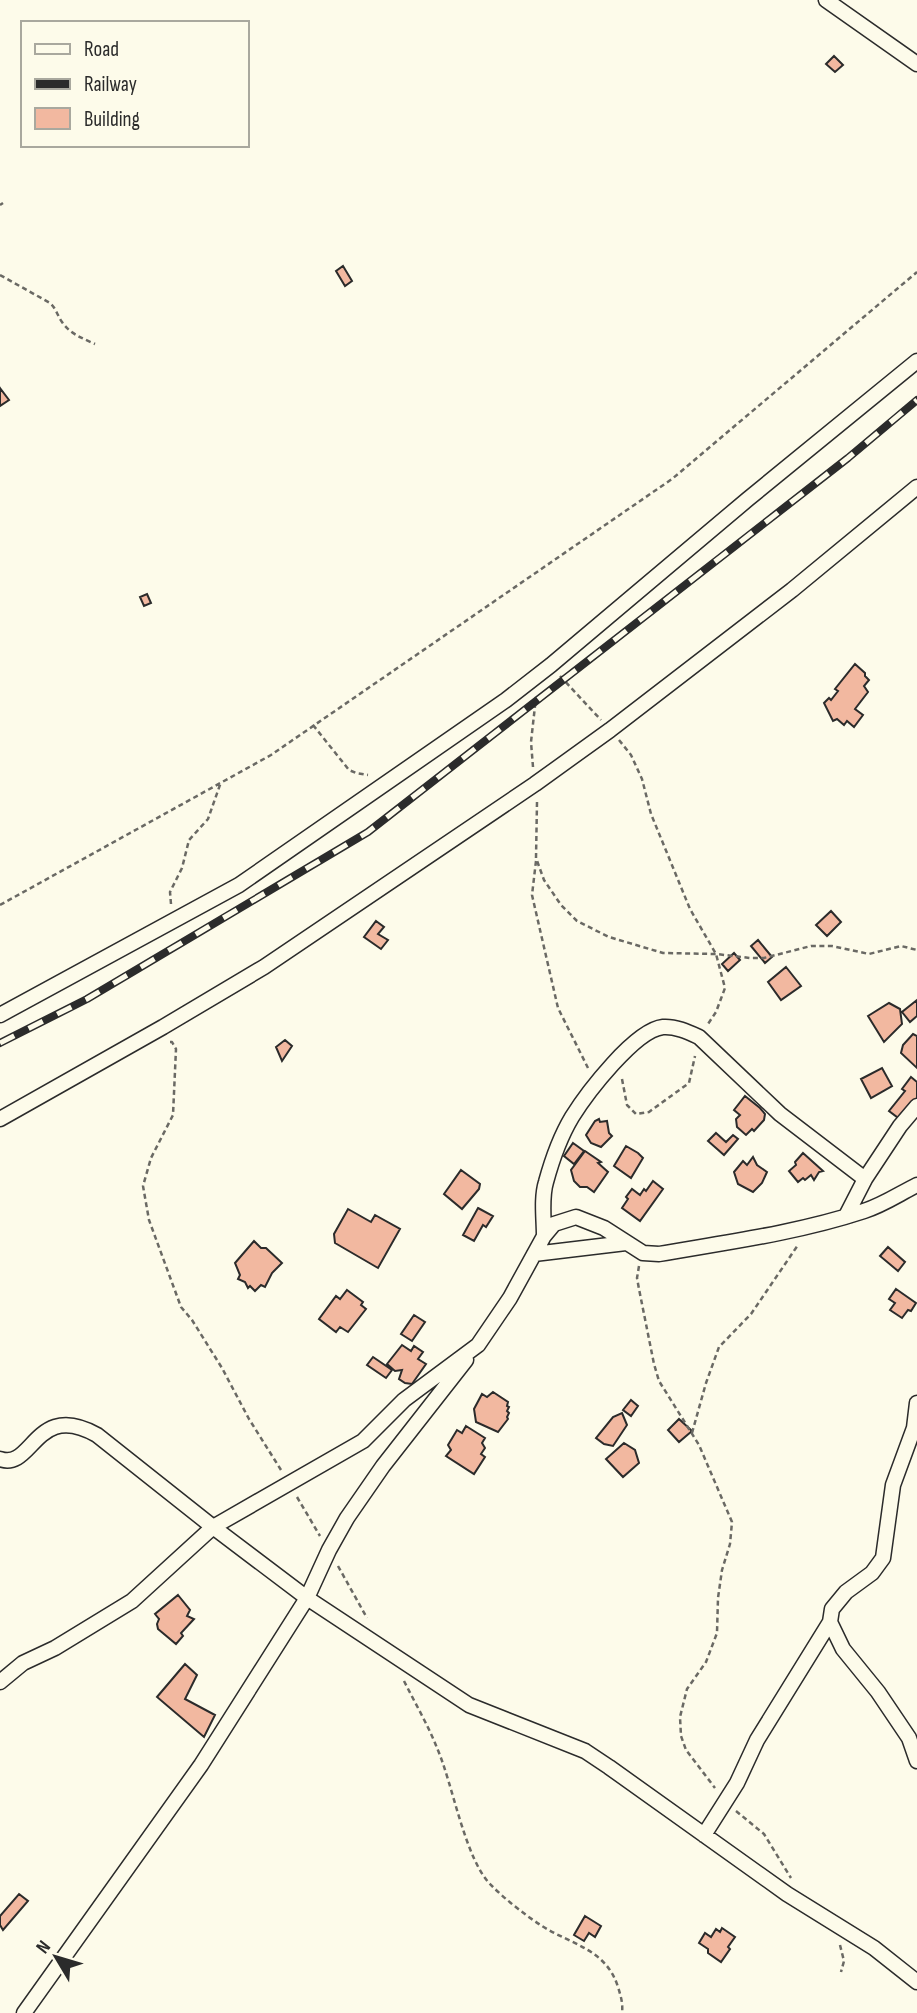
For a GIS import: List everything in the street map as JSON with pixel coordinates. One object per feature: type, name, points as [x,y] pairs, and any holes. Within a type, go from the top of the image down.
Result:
[{"type":"street","points":[[826,0],[917,64]]},
{"type":"street","points":[[0,1014],[239,885],[534,679],[917,361]]},
{"type":"street","points":[[0,1119],[264,967],[535,784],[792,590],[917,486]]},
{"type":"street","points":[[544,1236],[544,1186],[557,1148],[573,1116],[617,1059],[648,1031],[664,1027],[683,1030],[699,1037],[780,1114],[865,1179]]},
{"type":"street","points":[[846,1216],[865,1179],[900,1126],[917,1106]]},
{"type":"street","points":[[24,2013],[201,1765],[307,1598],[347,1518],[383,1466],[478,1345],[554,1224],[576,1217],[604,1228],[643,1253],[659,1254],[808,1227],[884,1203],[917,1185]]},
{"type":"street","points":[[534,1254],[626,1243]]},
{"type":"street","points":[[0,1682],[23,1663],[55,1648],[132,1601],[213,1527],[363,1441],[404,1400],[478,1345]]},
{"type":"street","points":[[704,1835],[737,1783],[757,1740],[830,1622],[832,1609],[846,1592],[872,1573],[883,1558],[893,1485],[914,1428],[917,1403]]},
{"type":"street","points":[[0,1459],[10,1461],[18,1458],[46,1431],[67,1424],[97,1436],[307,1598],[469,1705],[585,1751],[787,1894],[874,1948],[917,1982]]},
{"type":"street","points":[[830,1622],[843,1649],[909,1738],[917,1760]]},
{"type":"path","points":[[0,905],[271,755],[673,479],[917,272]]},
{"type":"path","points":[[0,275],[50,303],[65,327],[76,336],[94,344]]},
{"type":"path","points":[[551,665],[631,755],[642,779],[651,814],[690,909],[716,954],[725,988],[716,1012],[699,1037],[689,1083],[678,1093],[649,1112],[636,1114],[627,1105],[617,1059]]},
{"type":"path","points":[[534,679],[537,689],[531,742],[538,811],[532,895],[558,1008],[596,1085]]},
{"type":"path","points":[[313,725],[349,770],[363,775],[394,778]]},
{"type":"path","points":[[173,921],[170,900],[172,885],[182,868],[189,840],[208,819],[221,782]]},
{"type":"path","points":[[536,858],[544,880],[561,905],[577,921],[608,937],[663,953],[764,958],[811,946],[832,946],[869,954],[901,946],[917,950]]},
{"type":"path","points":[[163,1027],[164,1039],[172,1042],[176,1049],[174,1110],[166,1132],[149,1163],[144,1194],[149,1220],[176,1298],[192,1320]]},
{"type":"path","points":[[692,1433],[719,1347],[751,1314],[793,1255],[808,1227]]},
{"type":"path","points":[[643,1253],[637,1278],[659,1381],[704,1455],[732,1522],[718,1598],[717,1633],[706,1662],[687,1689],[680,1717],[681,1736],[686,1750],[726,1801],[764,1834],[792,1878]]},
{"type":"path","points":[[838,1941],[844,1961],[841,1972]]},
{"type":"building","points":[[834,56],[843,65],[835,72],[826,64]]},
{"type":"building","points":[[343,266],[352,281],[345,286],[336,271]]},
{"type":"building","points":[[0,388],[9,400],[0,406]]},
{"type":"building","points":[[147,594],[151,603],[144,606],[140,597]]},
{"type":"building","points":[[855,664],[869,680],[864,686],[868,692],[855,709],[863,715],[854,727],[847,721],[844,725],[837,719],[833,721],[824,703],[829,698],[831,700],[838,691],[835,689]]},
{"type":"building","points":[[831,911],[841,922],[827,936],[816,925]]},
{"type":"building","points":[[376,921],[384,927],[378,934],[388,940],[381,949],[364,937]]},
{"type":"building","points":[[758,940],[772,957],[765,963],[751,946]]},
{"type":"building","points":[[734,953],[740,960],[728,971],[722,964]]},
{"type":"building","points":[[786,967],[801,986],[781,1000],[768,982]]},
{"type":"building","points":[[917,1000],[917,1016],[910,1022],[902,1012]]},
{"type":"building","points":[[889,1003],[900,1009],[902,1024],[884,1042],[868,1016]]},
{"type":"building","points":[[913,1034],[917,1036],[917,1068],[901,1053],[903,1045]]},
{"type":"building","points":[[285,1040],[292,1046],[282,1061],[276,1047]]},
{"type":"building","points":[[882,1068],[892,1086],[871,1098],[861,1079]]},
{"type":"building","points":[[911,1077],[917,1082],[917,1100],[901,1120],[889,1111],[905,1091],[902,1089]]},
{"type":"building","points":[[745,1096],[765,1114],[764,1120],[746,1135],[737,1127],[736,1119],[740,1115],[734,1110]]},
{"type":"building","points":[[599,1119],[600,1122],[607,1121],[612,1136],[601,1147],[591,1143],[586,1135]]},
{"type":"building","points":[[716,1133],[726,1142],[733,1135],[738,1139],[724,1155],[708,1141]]},
{"type":"building","points":[[573,1143],[584,1151],[574,1164],[564,1156]]},
{"type":"building","points":[[626,1146],[643,1158],[631,1178],[614,1166]]},
{"type":"building","points":[[585,1151],[601,1162],[598,1163],[608,1172],[594,1192],[587,1187],[580,1187],[574,1181],[571,1170]]},
{"type":"building","points":[[803,1153],[823,1171],[819,1172],[814,1180],[811,1175],[798,1182],[789,1171]]},
{"type":"building","points":[[753,1157],[757,1165],[767,1172],[762,1183],[753,1192],[738,1184],[734,1172],[743,1161],[747,1165]]},
{"type":"building","points":[[461,1170],[480,1184],[479,1189],[462,1209],[444,1194]]},
{"type":"building","points":[[653,1181],[663,1189],[640,1221],[622,1208],[632,1189],[640,1195]]},
{"type":"building","points":[[478,1208],[493,1216],[486,1227],[483,1225],[474,1241],[463,1235]]},
{"type":"building","points":[[348,1209],[371,1222],[375,1215],[400,1229],[378,1268],[335,1243],[334,1234]]},
{"type":"building","points":[[254,1241],[282,1263],[272,1273],[265,1287],[261,1285],[255,1291],[238,1279],[240,1275],[235,1263]]},
{"type":"building","points":[[888,1247],[905,1262],[898,1271],[880,1256]]},
{"type":"building","points":[[896,1289],[916,1303],[902,1318],[890,1310],[895,1303],[889,1299]]},
{"type":"building","points":[[347,1290],[363,1302],[361,1305],[366,1309],[348,1332],[340,1327],[336,1332],[319,1319],[336,1296],[340,1299]]},
{"type":"building","points":[[414,1315],[425,1322],[412,1341],[401,1334]]},
{"type":"building","points":[[402,1345],[411,1351],[414,1346],[423,1352],[418,1359],[426,1364],[412,1384],[399,1379],[402,1370],[395,1371],[387,1364]]},
{"type":"building","points":[[373,1357],[392,1370],[386,1378],[367,1365]]},
{"type":"building","points":[[493,1392],[508,1402],[509,1407],[508,1419],[498,1432],[476,1422],[474,1409],[482,1394],[487,1397]]},
{"type":"building","points":[[631,1400],[638,1406],[631,1416],[623,1410]]},
{"type":"building","points":[[622,1413],[627,1425],[613,1446],[596,1438],[613,1417]]},
{"type":"building","points":[[679,1419],[692,1431],[679,1442],[668,1430]]},
{"type":"building","points":[[466,1426],[485,1438],[482,1443],[485,1448],[481,1454],[485,1457],[474,1474],[446,1456],[451,1450],[448,1445],[457,1430],[462,1433]]},
{"type":"building","points":[[624,1443],[635,1450],[639,1463],[623,1477],[606,1459]]},
{"type":"building","points":[[178,1595],[190,1610],[187,1616],[194,1619],[181,1633],[183,1636],[176,1644],[158,1629],[159,1619],[155,1614]]},
{"type":"building","points":[[185,1664],[197,1675],[185,1699],[215,1715],[204,1737],[157,1697]]},
{"type":"building","points":[[19,1894],[28,1901],[3,1930],[0,1916]]},
{"type":"building","points":[[585,1916],[601,1926],[595,1937],[589,1933],[584,1941],[574,1935]]},
{"type":"building","points":[[722,1928],[735,1937],[721,1962],[699,1943],[705,1933],[711,1937],[716,1929],[720,1932]]},
{"type":"railway","points":[[0,1043],[87,999],[368,832],[848,458],[917,400]]}]
